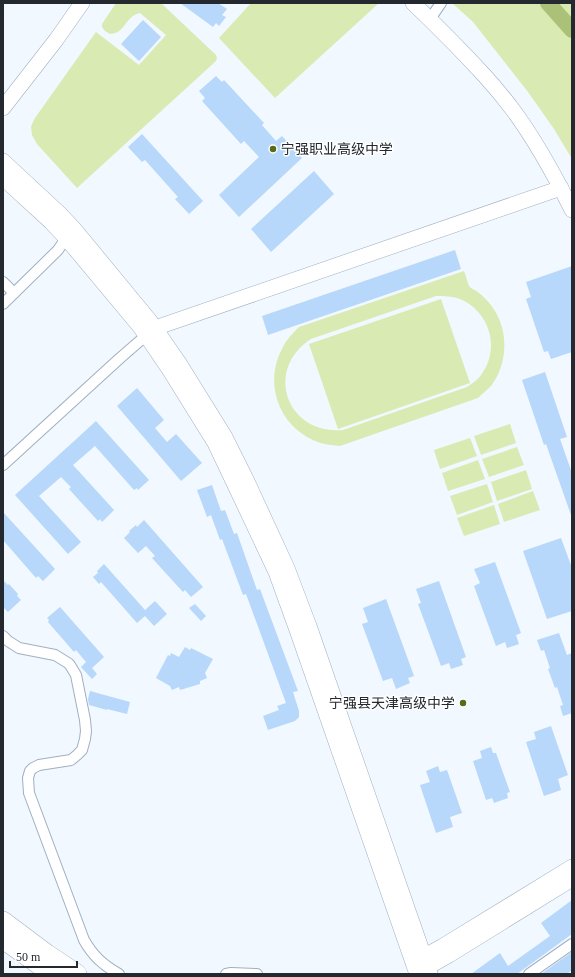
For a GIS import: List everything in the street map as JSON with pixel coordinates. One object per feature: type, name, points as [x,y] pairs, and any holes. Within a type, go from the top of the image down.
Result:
[{"type":"highway","points":[[3,921],[47,954],[77,974]]},
{"type":"highway","points":[[3,938],[52,974]]},
{"type":"street","points":[[3,108],[56,40],[82,3]]},
{"type":"street","points":[[413,3],[475,65],[513,110],[542,153],[572,210]]},
{"type":"street","points":[[430,19],[441,3]]},
{"type":"street","points":[[3,161],[59,213],[106,266],[150,332]]},
{"type":"street","points":[[3,178],[66,238],[179,363],[225,437],[287,568],[311,633],[421,968]]},
{"type":"street","points":[[3,465],[150,332],[561,188]]},
{"type":"street","points":[[3,304],[58,250],[66,238]]},
{"type":"street","points":[[3,282],[14,293]]},
{"type":"street","points":[[3,636],[19,648],[58,656],[68,662],[76,675],[86,727],[82,750],[71,760],[39,765],[32,768],[28,774],[29,793],[84,940],[95,957],[106,967],[118,974]]},
{"type":"street","points":[[421,968],[443,946],[572,866]]},
{"type":"street","points":[[421,968],[449,956],[572,879]]},
{"type":"street","points":[[529,974],[572,944]]},
{"type":"street","points":[[226,974],[257,974]]},
{"type":"green space","points":[[116,3],[161,3],[216,55],[217,58],[216,61],[77,188],[37,144],[32,135],[31,127],[35,118],[96,32],[139,65],[166,35],[140,13],[131,18],[119,31],[110,34],[105,31],[102,24]]},
{"type":"green space","points":[[251,3],[379,3],[275,98],[219,38]]},
{"type":"green space","points":[[452,3],[572,3],[572,159],[554,129],[528,92],[473,22]]},
{"type":"green space","points":[[464,271],[469,286],[486,300],[498,317],[504,337],[503,358],[497,377],[491,386],[478,398],[340,446],[329,445],[313,440],[301,433],[291,424],[283,413],[278,401],[274,375],[277,362],[285,343],[299,327]],"holes":[[[436,296],[448,296],[460,299],[478,312],[485,321],[491,341],[491,352],[488,362],[478,379],[467,387],[343,430],[323,429],[307,422],[295,411],[288,398],[285,382],[288,367],[297,352],[311,339]]]},
{"type":"green space","points":[[441,299],[470,383],[338,429],[309,344]]},
{"type":"green space","points":[[510,424],[516,443],[481,455],[474,436]]},
{"type":"green space","points":[[470,438],[477,456],[440,469],[434,450]]},
{"type":"green space","points":[[517,447],[524,465],[489,477],[482,459]]},
{"type":"green space","points":[[478,460],[485,479],[448,491],[442,473]]},
{"type":"green space","points":[[526,470],[532,489],[497,501],[491,482]]},
{"type":"green space","points":[[487,484],[493,502],[457,515],[450,496]]},
{"type":"green space","points":[[533,491],[540,510],[504,522],[498,504]]},
{"type":"green space","points":[[494,505],[500,524],[464,536],[457,518]]},
{"type":"building","points":[[180,3],[218,3],[227,9],[222,15],[226,17],[219,26],[216,23],[213,27]]},
{"type":"building","points":[[143,20],[161,37],[139,61],[121,44]]},
{"type":"building","points":[[216,76],[222,82],[224,80],[264,123],[262,125],[276,141],[282,136],[302,158],[239,217],[219,195],[259,157],[244,141],[241,144],[202,101],[205,98],[199,91]]},
{"type":"building","points":[[142,134],[203,201],[189,214],[175,199],[178,197],[145,160],[142,162],[128,147]]},
{"type":"building","points":[[314,171],[334,194],[271,252],[251,229]]},
{"type":"building","points":[[455,250],[461,269],[268,335],[262,316]]},
{"type":"building","points":[[572,266],[572,352],[551,359],[548,351],[544,352],[526,299],[531,297],[526,282]]},
{"type":"building","points":[[545,372],[567,437],[560,439],[572,473],[572,515],[546,444],[544,445],[522,380]]},
{"type":"building","points":[[137,388],[164,420],[155,428],[167,442],[176,434],[202,463],[181,481],[117,406]]},
{"type":"building","points":[[96,421],[149,480],[138,490],[137,488],[134,490],[95,446],[73,465],[114,510],[102,522],[100,519],[98,521],[69,489],[71,487],[61,477],[39,496],[81,542],[68,554],[15,495]]},
{"type":"building","points":[[212,485],[221,511],[225,510],[234,534],[237,533],[257,590],[260,589],[298,691],[293,692],[299,711],[299,717],[295,721],[268,730],[263,716],[279,710],[277,706],[286,703],[246,594],[243,595],[222,539],[220,540],[211,515],[207,517],[197,490]]},
{"type":"building","points":[[3,512],[55,569],[43,581],[38,576],[36,578],[3,540]]},
{"type":"building","points":[[144,520],[203,587],[191,597],[185,590],[183,592],[152,558],[155,556],[146,546],[138,553],[124,538],[130,532],[129,531],[136,525],[137,527]]},
{"type":"building","points":[[561,538],[572,568],[572,611],[547,619],[523,551]]},
{"type":"building","points":[[495,562],[521,633],[516,635],[519,644],[507,648],[505,642],[496,646],[474,586],[480,583],[474,569]]},
{"type":"building","points":[[104,564],[145,610],[155,601],[167,614],[154,626],[145,616],[137,623],[101,582],[99,584],[93,577],[98,573],[97,571]]},
{"type":"building","points":[[3,580],[18,594],[17,596],[21,600],[8,612],[3,607]]},
{"type":"building","points":[[439,581],[466,657],[461,659],[463,665],[451,669],[449,663],[441,666],[418,604],[421,603],[416,589]]},
{"type":"building","points":[[386,599],[414,676],[408,678],[410,683],[396,689],[392,678],[383,681],[362,624],[368,622],[363,608]]},
{"type":"building","points":[[195,604],[206,616],[201,621],[189,608]]},
{"type":"building","points":[[60,607],[104,657],[92,668],[97,674],[92,679],[81,667],[86,662],[76,650],[74,652],[48,622],[49,620],[47,618]]},
{"type":"building","points":[[559,633],[567,655],[572,653],[572,713],[563,716],[560,706],[563,705],[557,687],[555,688],[548,669],[550,668],[544,650],[541,651],[537,640]]},
{"type":"building","points":[[185,647],[190,650],[191,648],[213,659],[205,673],[207,678],[200,681],[200,684],[180,690],[179,687],[172,690],[170,686],[156,678],[168,655],[170,656],[171,653],[179,657]]},
{"type":"building","points":[[90,691],[130,702],[127,714],[89,705],[88,699]]},
{"type":"building","points":[[551,726],[568,775],[558,779],[561,790],[544,796],[526,742],[536,739],[534,732]]},
{"type":"building","points":[[491,747],[493,753],[496,753],[510,792],[507,793],[508,798],[494,803],[492,798],[486,800],[473,761],[482,758],[480,751]]},
{"type":"building","points":[[438,766],[440,772],[447,770],[462,813],[450,817],[453,827],[436,833],[420,785],[430,782],[426,771]]},
{"type":"building","points":[[572,900],[572,934],[517,974],[471,974],[500,953],[508,966],[550,936],[541,923]]},
{"type":"building","points":[[572,952],[572,970],[567,974],[541,974]]},
{"type":"waterway","points":[[548,3],[572,30]]},
{"type":"place","name":"宁强职业高级中学","points":[[273,149]]},
{"type":"place","name":"宁强县天津高级中学","points":[[463,703]]}]
